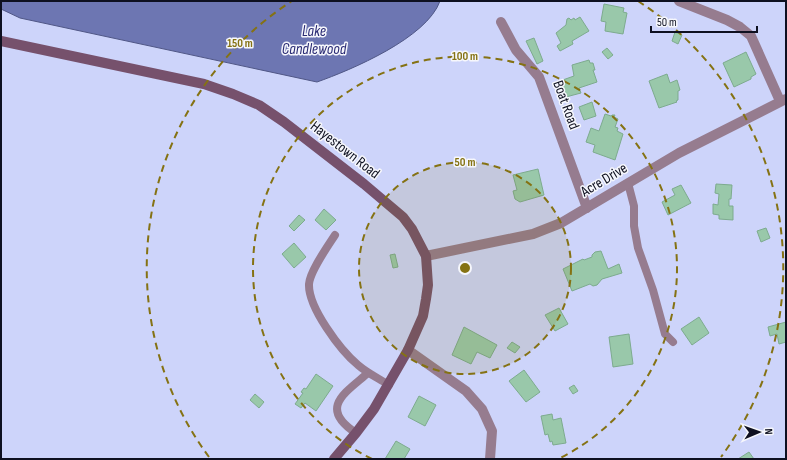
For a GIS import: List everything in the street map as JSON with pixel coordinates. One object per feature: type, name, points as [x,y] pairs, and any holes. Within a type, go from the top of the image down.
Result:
[{"type":"street","points":[[679,1],[727,20],[752,36],[783,100]]},
{"type":"street","name":"Boat Road","points":[[501,22],[516,50],[540,77],[587,208]]},
{"type":"street","name":"Hayestown Road","points":[[1,41],[204,84],[259,105],[284,122],[333,160],[403,217],[412,229],[426,256],[428,285],[423,316],[408,350],[389,385],[374,409],[334,459]]},
{"type":"street","name":"Acre Drive","points":[[426,256],[533,234],[561,223],[679,152],[783,100]]},
{"type":"street","points":[[408,350],[466,391],[482,409],[492,431],[490,459]]},
{"type":"lane","points":[[628,182],[634,206],[634,226],[638,248],[653,290],[665,334],[674,342]]},
{"type":"lane","points":[[335,235],[314,270],[309,284],[313,302],[330,333],[356,363],[368,373],[389,385]]},
{"type":"lane","points":[[356,433],[347,427],[340,419],[337,403],[341,396],[368,373]]},
{"type":"water","name":"Lake Candlewood","points":[[1,1],[440,1],[432,15],[420,28],[404,40],[367,61],[317,82],[20,18],[1,9]]},
{"type":"building","points":[[604,4],[624,8],[623,12],[627,13],[623,34],[605,31],[606,22],[601,21]]},
{"type":"building","points":[[580,17],[589,31],[572,41],[573,44],[560,51],[557,46],[561,43],[556,33],[566,25],[567,19],[569,18],[571,20],[574,18],[575,20]]},
{"type":"building","points":[[675,32],[682,35],[678,44],[672,41]]},
{"type":"building","points":[[534,38],[543,61],[537,64],[526,41]]},
{"type":"building","points":[[607,48],[613,55],[608,59],[602,52]]},
{"type":"building","points":[[746,52],[756,74],[751,77],[751,79],[734,87],[723,63]]},
{"type":"building","points":[[589,60],[590,63],[593,63],[595,70],[593,70],[597,82],[579,88],[581,93],[562,98],[557,82],[574,76],[572,65]]},
{"type":"building","points":[[667,74],[670,83],[677,80],[680,90],[678,91],[678,100],[676,101],[677,102],[659,108],[649,81]]},
{"type":"building","points":[[592,102],[596,116],[584,120],[579,107]]},
{"type":"building","points":[[605,114],[611,116],[615,115],[614,117],[618,119],[615,127],[618,128],[617,131],[623,134],[615,160],[593,152],[595,145],[586,142],[591,128],[599,131]]},
{"type":"building","points":[[538,169],[544,195],[520,202],[515,199],[513,191],[517,190],[513,175]]},
{"type":"building","points":[[716,184],[732,185],[729,206],[733,206],[733,220],[719,219],[719,215],[713,214],[713,204],[718,205],[719,194],[715,193]]},
{"type":"building","points":[[681,185],[691,203],[668,215],[662,202],[675,195],[672,189]]},
{"type":"building","points":[[324,209],[336,220],[326,230],[315,220]]},
{"type":"building","points":[[299,215],[305,220],[294,231],[289,226]]},
{"type":"building","points":[[766,228],[770,238],[761,242],[757,231]]},
{"type":"building","points":[[294,243],[306,257],[294,268],[282,254]]},
{"type":"building","points":[[601,251],[608,269],[619,264],[622,273],[602,279],[597,285],[593,286],[590,284],[572,291],[563,269],[583,259],[592,257],[595,252]]},
{"type":"building","points":[[395,254],[398,267],[393,268],[390,255]]},
{"type":"building","points":[[559,308],[568,324],[555,331],[545,315]]},
{"type":"building","points":[[699,317],[709,333],[692,345],[681,329]]},
{"type":"building","points":[[786,322],[786,342],[779,344],[777,334],[770,336],[768,327]]},
{"type":"building","points":[[464,327],[497,345],[490,358],[477,352],[471,364],[452,355]]},
{"type":"building","points":[[629,334],[633,364],[613,367],[609,337]]},
{"type":"building","points":[[512,342],[520,347],[515,353],[507,348]]},
{"type":"building","points":[[524,370],[540,392],[526,402],[509,381]]},
{"type":"building","points":[[316,374],[333,386],[316,411],[305,403],[301,408],[295,404],[303,393],[301,392],[304,388],[306,389]]},
{"type":"building","points":[[574,385],[578,391],[573,394],[569,388]]},
{"type":"building","points":[[255,394],[264,402],[259,408],[250,400]]},
{"type":"building","points":[[419,396],[436,405],[425,426],[408,417]]},
{"type":"building","points":[[552,414],[553,420],[561,418],[566,443],[553,445],[552,441],[550,442],[548,434],[545,435],[541,416]]},
{"type":"building","points":[[396,441],[410,449],[404,459],[385,459]]},
{"type":"building","points":[[749,452],[754,459],[738,459]]}]
